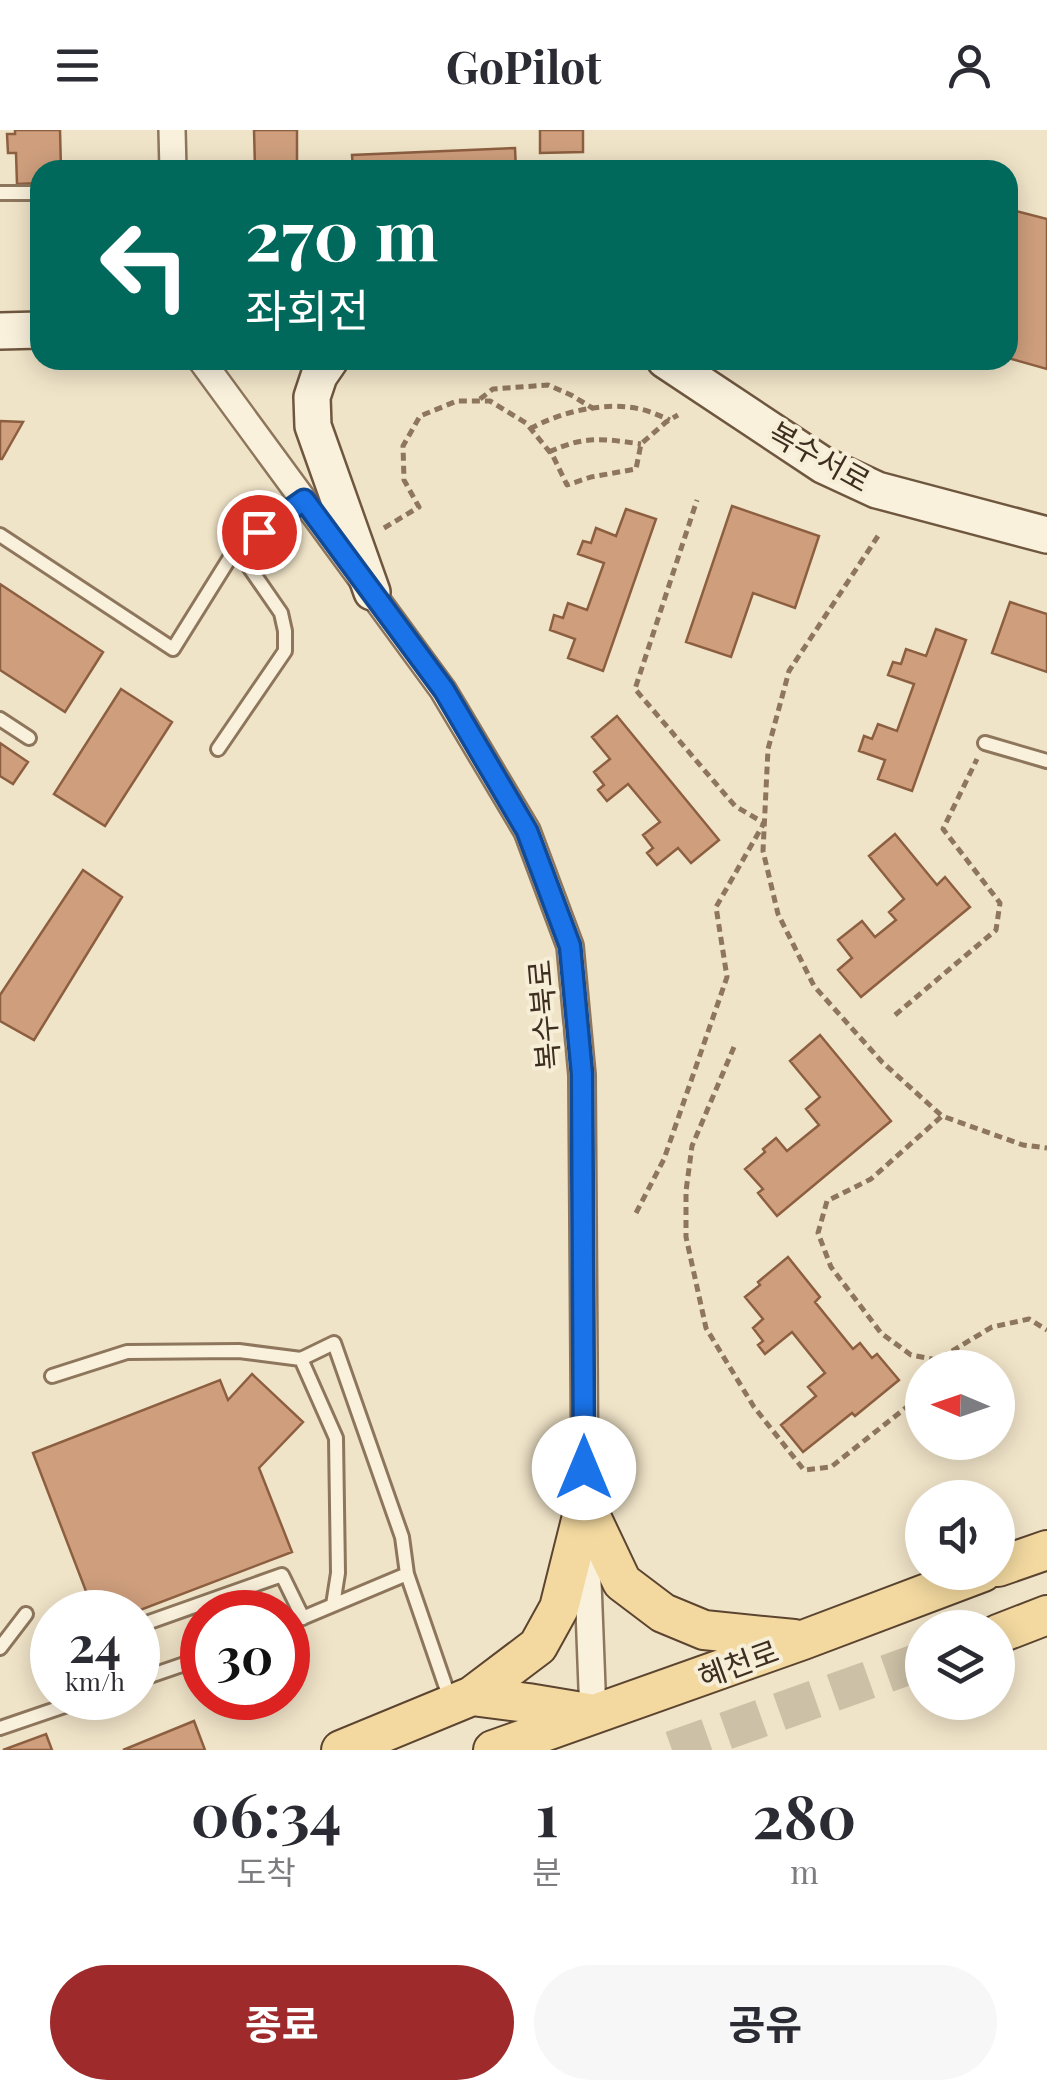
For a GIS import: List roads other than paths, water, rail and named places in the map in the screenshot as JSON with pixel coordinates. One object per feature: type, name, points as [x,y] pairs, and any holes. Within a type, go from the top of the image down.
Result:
[{"type":"main road","points":[[585,1504],[622,1582],[664,1613],[704,1630],[803,1640]]},
{"type":"main road","points":[[340,1750],[462,1700],[538,1646],[559,1608],[585,1504]]},
{"type":"main road","points":[[1015,1561],[1047,1550]]},
{"type":"main road","name":"혜천로","points":[[493,1750],[935,1590]]},
{"type":"main road","points":[[1015,1627],[1047,1615]]},
{"type":"main road","points":[[462,1700],[528,1703],[594,1714]]},
{"type":"street","points":[[172,130],[173,160]]},
{"type":"street","points":[[0,331],[30,330]]},
{"type":"street","name":"복수북로","points":[[208,370],[444,690],[527,831],[570,946],[582,1074],[585,1504],[594,1714]]},
{"type":"street","points":[[323,370],[312,397],[313,426],[372,592]]},
{"type":"street","name":"복수서로","points":[[680,370],[823,465],[876,490],[1047,536]]},
{"type":"lane","points":[[0,194],[30,192]]},
{"type":"lane","points":[[0,535],[174,649],[236,548],[304,500]]},
{"type":"lane","points":[[218,750],[285,651],[281,612],[236,548]]},
{"type":"lane","points":[[0,719],[29,738]]},
{"type":"lane","points":[[985,743],[1047,761]]},
{"type":"lane","points":[[52,1376],[128,1352],[239,1351],[301,1360],[334,1343],[402,1537],[407,1574],[462,1700]]},
{"type":"lane","points":[[301,1360],[336,1438],[338,1572],[333,1605]]},
{"type":"lane","points":[[310,1615],[407,1574]]},
{"type":"lane","points":[[240,1590],[282,1575],[289,1590]]},
{"type":"lane","points":[[0,1648],[26,1614]]},
{"type":"lane","points":[[0,1728],[30,1717]]},
{"type":"tunnel","points":[[672,1750],[905,1667]]}]
